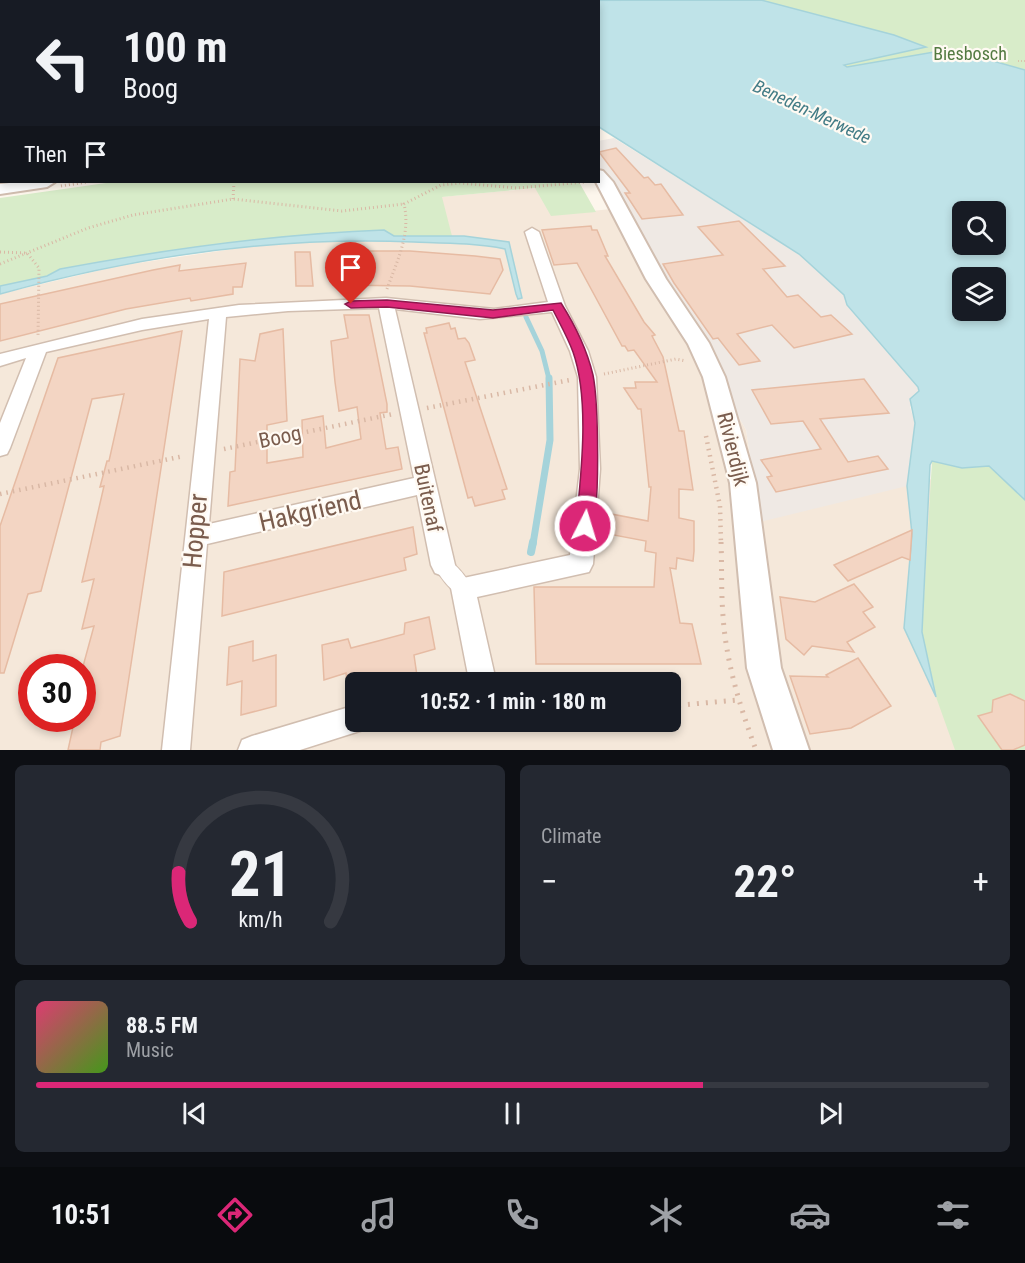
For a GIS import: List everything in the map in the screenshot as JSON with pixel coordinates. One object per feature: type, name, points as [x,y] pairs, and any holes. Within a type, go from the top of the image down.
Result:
[{"type":"street","name":"Rivierdijk","points":[[600,182],[606,182],[656,279],[698,343],[714,377],[743,483],[757,624],[764,668],[791,750]]},
{"type":"street","points":[[0,189],[40,183]]},
{"type":"street","points":[[481,672],[463,588],[581,564],[590,469],[587,377],[579,351],[557,306],[532,232]]},
{"type":"street","points":[[0,360],[39,348],[166,320],[218,312],[387,303],[493,314],[557,306]]},
{"type":"street","name":"Buitenaf","points":[[387,303],[443,566],[463,588]]},
{"type":"street","name":"Hopper","points":[[176,750],[202,453],[218,312]]},
{"type":"street","points":[[0,448],[39,348]]},
{"type":"street","name":"Hakgriend","points":[[195,537],[425,484]]},
{"type":"street","points":[[252,750],[345,722]]},
{"type":"path","points":[[1018,61],[1025,62]]},
{"type":"path","points":[[232,199],[234,183]]},
{"type":"path","points":[[0,264],[63,237],[134,215],[232,199],[342,211],[404,204],[441,185],[460,183],[517,188],[574,183]]},
{"type":"path","points":[[387,303],[386,290],[406,231],[408,214],[404,204]]},
{"type":"path","points":[[0,252],[27,253],[39,268],[39,348]]},
{"type":"path","points":[[681,351],[689,372]]},
{"type":"path","points":[[587,377],[676,359],[686,361]]},
{"type":"path","name":"Boog","points":[[0,494],[561,382]]},
{"type":"path","name":"Rivierdijk","points":[[704,426],[720,506],[723,617],[738,700],[756,750]]},
{"type":"path","points":[[681,705],[738,700]]},
{"type":"shaded area","points":[[614,138],[799,254],[844,295],[847,305],[918,387],[919,391],[910,407],[915,423],[907,486],[760,522],[746,430],[600,170],[600,141]]},
{"type":"shaded area","points":[[537,188],[552,215],[621,208],[746,430],[760,521],[1006,461],[1025,478],[1025,750],[0,750],[0,294],[118,266],[260,245],[397,238],[451,239],[441,197]]},
{"type":"green space","name":"Biesbosch","points":[[683,0],[1025,0],[1025,133],[848,67]]},
{"type":"green space","points":[[106,183],[580,183],[596,212],[551,216],[535,188],[442,197],[452,236],[394,236],[384,230],[262,239],[181,249],[60,269],[47,276],[0,286],[0,198]]},
{"type":"green space","points":[[932,461],[962,468],[989,466],[1025,500],[1025,750],[955,750],[936,697],[922,632]]},
{"type":"water","name":"Beneden-Merwede","points":[[600,0],[761,0],[894,35],[926,47],[844,65],[847,67],[940,51],[975,56],[1025,70],[1025,500],[989,466],[962,468],[932,461],[930,465],[922,632],[936,697],[904,628],[912,534],[907,486],[915,423],[910,399],[919,391],[918,387],[847,305],[844,295],[799,254],[600,128]]},
{"type":"water","points":[[384,230],[394,236],[464,236],[509,242],[522,298],[518,299],[516,294],[505,249],[460,244],[362,241],[310,242],[205,252],[101,269],[0,294],[0,286],[47,276],[60,269],[100,262],[262,239]]},
{"type":"building","points":[[616,148],[644,178],[648,177],[655,185],[661,184],[683,215],[642,219],[625,193],[630,193],[600,152]]},
{"type":"building","points":[[739,221],[785,266],[763,269],[787,297],[798,295],[821,317],[831,315],[852,334],[794,348],[772,325],[737,334],[760,361],[739,365],[718,338],[713,339],[663,264],[723,255],[698,227]]},
{"type":"building","points":[[591,226],[592,230],[597,230],[608,256],[605,256],[644,322],[655,335],[652,336],[663,357],[679,431],[684,431],[693,490],[679,489],[679,518],[694,521],[693,561],[677,558],[676,569],[670,568],[680,623],[692,624],[701,664],[536,664],[534,587],[654,587],[656,553],[645,551],[646,541],[603,533],[606,513],[648,521],[651,487],[649,487],[641,409],[638,409],[624,388],[636,388],[635,382],[657,382],[634,350],[628,351],[625,346],[622,346],[577,263],[554,265],[542,230]]},
{"type":"building","points":[[335,251],[410,251],[475,256],[500,259],[503,270],[490,294],[410,286],[340,285]]},
{"type":"building","points":[[295,252],[310,252],[313,286],[296,286]]},
{"type":"building","points":[[246,263],[242,287],[233,287],[233,294],[191,301],[190,298],[126,309],[0,341],[0,304],[180,265],[179,271]]},
{"type":"building","points":[[344,315],[369,315],[387,404],[387,412],[380,413],[386,449],[398,447],[402,469],[228,506],[230,472],[235,471],[240,359],[255,361],[260,334],[283,329],[287,421],[267,425],[267,463],[303,457],[302,420],[323,416],[326,448],[361,439],[357,407],[339,411],[335,382],[331,341],[348,338]]},
{"type":"building","points":[[449,323],[451,329],[455,328],[458,339],[465,338],[469,343],[475,360],[465,362],[507,489],[502,490],[505,499],[475,506],[472,497],[468,498],[424,333],[427,333],[426,328]]},
{"type":"building","points":[[182,331],[120,736],[101,742],[100,750],[68,750],[72,732],[96,732],[96,654],[86,654],[94,626],[82,629],[94,579],[82,582],[104,486],[100,487],[107,461],[109,461],[124,394],[92,399],[41,591],[28,594],[4,673],[0,673],[0,526],[58,358]]},
{"type":"building","points":[[864,379],[889,413],[820,419],[848,462],[878,456],[888,469],[776,492],[767,477],[772,476],[761,460],[821,449],[803,421],[771,424],[752,390]]},
{"type":"building","points":[[413,527],[417,554],[404,558],[406,570],[222,616],[224,572]]},
{"type":"building","points":[[912,530],[910,560],[902,557],[848,581],[834,565]]},
{"type":"building","points":[[854,584],[873,607],[863,612],[875,627],[847,642],[854,652],[812,646],[804,655],[786,639],[780,597],[815,602]]},
{"type":"building","points":[[429,617],[435,649],[414,655],[416,672],[345,672],[324,680],[322,645],[348,639],[351,648],[378,641],[404,634],[405,623]]},
{"type":"building","points":[[253,641],[253,661],[276,655],[276,706],[241,715],[242,681],[227,685],[229,647]]},
{"type":"building","points":[[858,658],[891,706],[851,728],[810,734],[790,676],[828,677],[826,675]]},
{"type":"building","points":[[1010,694],[1025,701],[1025,745],[1013,750],[1002,750],[978,716],[992,712],[993,700]]},
{"type":"waterway","points":[[526,317],[542,351],[549,379]]},
{"type":"waterway","points":[[533,544],[550,440],[549,378]]},
{"type":"waterway","points":[[531,552],[533,542]]},
{"type":"route","points":[[351,304],[387,303],[493,314],[557,306],[579,351],[587,377],[590,469],[585,526]]}]
